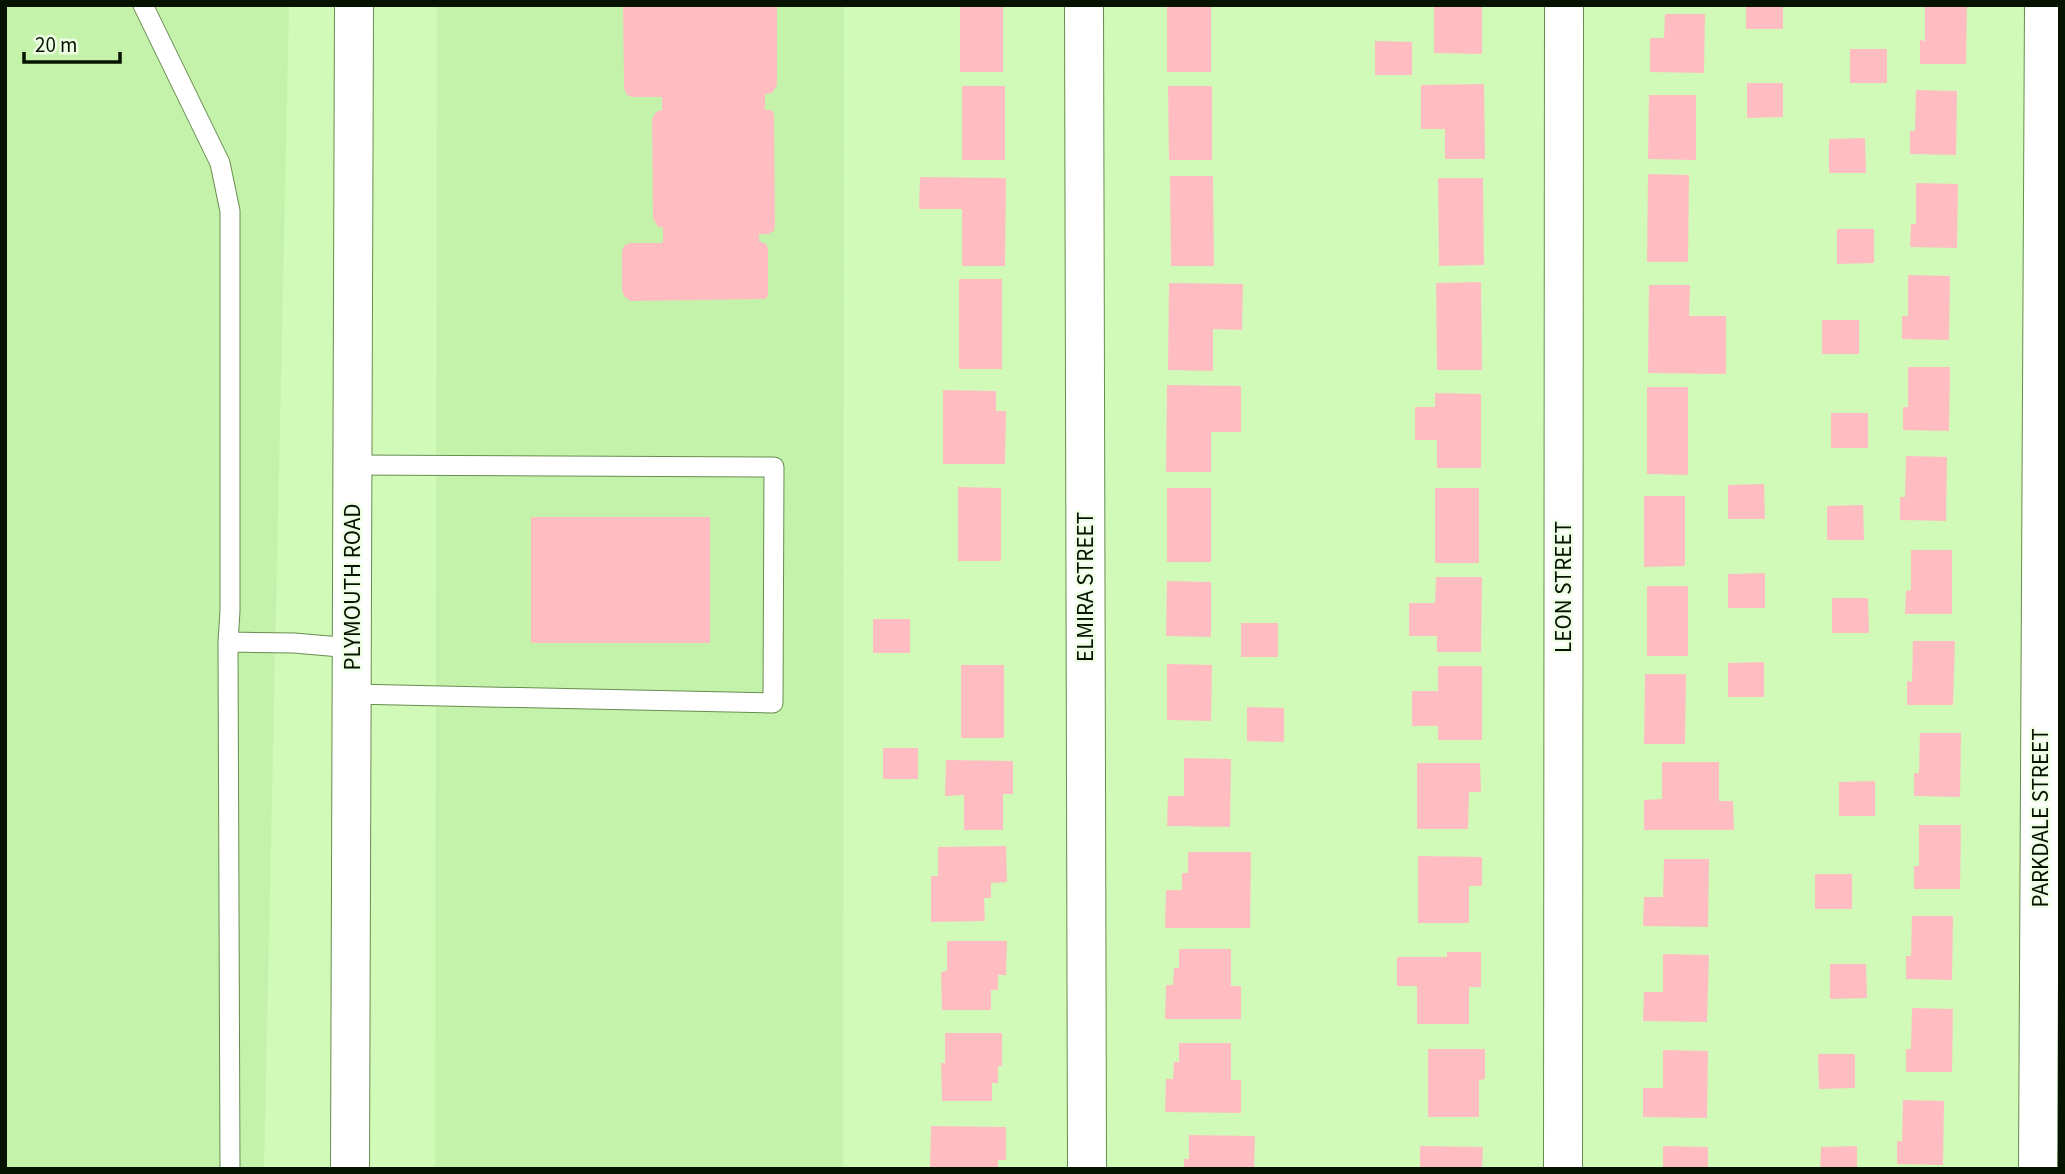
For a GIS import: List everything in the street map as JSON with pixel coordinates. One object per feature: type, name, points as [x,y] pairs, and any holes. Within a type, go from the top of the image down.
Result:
[{"type":"street","name":"PLYMOUTH ROAD","points":[[350,1169],[354,5]]},
{"type":"street","name":"ELMIRA STREET","points":[[1084,5],[1087,1169]]},
{"type":"street","name":"LEON STREET","points":[[1563,1169],[1564,5]]},
{"type":"street","name":"PARKDALE STREET","points":[[2038,1169],[2044,5]]},
{"type":"lane","points":[[143,5],[220,163],[230,211],[230,1169]]},
{"type":"lane","points":[[352,694],[774,703],[774,467],[353,465]]},
{"type":"lane","points":[[228,642],[294,643],[352,648]]},
{"type":"shaded area","points":[[5,5],[289,5],[264,1169],[5,1169]]},
{"type":"shaded area","points":[[437,5],[844,5],[843,1169],[435,1169]]},
{"type":"building","points":[[623,5],[777,5],[777,85],[772,93],[765,94],[765,110],[772,110],[774,115],[775,224],[774,231],[759,234],[759,241],[766,244],[768,249],[766,299],[631,301],[622,291],[622,250],[625,245],[663,243],[663,227],[658,227],[653,218],[652,119],[656,112],[662,110],[662,97],[632,97],[627,95],[624,88]]},
{"type":"building","points":[[960,5],[1003,5],[1003,72],[960,72]]},
{"type":"building","points":[[1167,5],[1211,5],[1211,72],[1167,72]]},
{"type":"building","points":[[1434,5],[1482,5],[1482,54],[1434,53]]},
{"type":"building","points":[[1746,5],[1783,5],[1783,29],[1746,29]]},
{"type":"building","points":[[1925,5],[1967,5],[1966,64],[1920,64],[1920,40],[1925,41]]},
{"type":"building","points":[[1665,14],[1705,14],[1704,73],[1650,72],[1650,38],[1664,38]]},
{"type":"building","points":[[1375,41],[1412,42],[1412,75],[1375,75]]},
{"type":"building","points":[[1850,49],[1887,49],[1887,83],[1850,83]]},
{"type":"building","points":[[1747,83],[1783,83],[1783,117],[1747,118]]},
{"type":"building","points":[[1484,84],[1485,159],[1445,159],[1445,129],[1421,129],[1421,85]]},
{"type":"building","points":[[962,86],[1005,86],[1005,160],[962,160]]},
{"type":"building","points":[[1168,86],[1212,86],[1212,160],[1169,160]]},
{"type":"building","points":[[1916,90],[1957,91],[1956,155],[1910,154],[1910,131],[1915,131]]},
{"type":"building","points":[[1649,95],[1696,95],[1696,160],[1648,159]]},
{"type":"building","points":[[1865,138],[1866,173],[1829,173],[1829,139]]},
{"type":"building","points":[[1648,174],[1689,175],[1688,262],[1647,262]]},
{"type":"building","points":[[1170,176],[1213,176],[1214,266],[1171,266]]},
{"type":"building","points":[[920,177],[1006,178],[1005,266],[962,266],[962,209],[919,209]]},
{"type":"building","points":[[1438,178],[1483,178],[1484,265],[1439,266]]},
{"type":"building","points":[[1916,183],[1958,184],[1957,248],[1910,247],[1911,224],[1916,224]]},
{"type":"building","points":[[1837,229],[1874,229],[1874,263],[1837,264]]},
{"type":"building","points":[[1908,275],[1950,276],[1949,340],[1902,339],[1902,316],[1908,316]]},
{"type":"building","points":[[959,279],[1002,279],[1002,369],[959,369]]},
{"type":"building","points":[[1481,282],[1482,370],[1437,370],[1436,283]]},
{"type":"building","points":[[1169,283],[1243,284],[1242,330],[1213,329],[1213,371],[1168,370]]},
{"type":"building","points":[[1649,285],[1690,285],[1689,316],[1726,316],[1726,374],[1648,373]]},
{"type":"building","points":[[1822,320],[1859,320],[1859,354],[1822,354]]},
{"type":"building","points":[[1908,367],[1950,367],[1949,431],[1903,430],[1903,407],[1908,407]]},
{"type":"building","points":[[1167,385],[1241,386],[1241,432],[1211,432],[1211,472],[1166,472]]},
{"type":"building","points":[[1647,387],[1688,387],[1688,475],[1647,474]]},
{"type":"building","points":[[943,390],[996,391],[996,411],[1006,411],[1005,464],[943,464]]},
{"type":"building","points":[[1435,393],[1481,394],[1481,468],[1437,468],[1437,440],[1415,440],[1415,407],[1435,407]]},
{"type":"building","points":[[1831,413],[1868,413],[1868,448],[1831,448]]},
{"type":"building","points":[[1906,456],[1947,457],[1946,521],[1900,520],[1900,497],[1905,497]]},
{"type":"building","points":[[1764,484],[1765,519],[1728,519],[1728,485]]},
{"type":"building","points":[[958,487],[1001,488],[1001,561],[958,561]]},
{"type":"building","points":[[1167,488],[1211,488],[1211,562],[1167,562]]},
{"type":"building","points":[[1435,488],[1479,488],[1479,563],[1435,563]]},
{"type":"building","points":[[1644,496],[1685,496],[1685,566],[1644,567]]},
{"type":"building","points":[[1863,505],[1864,540],[1827,540],[1827,506]]},
{"type":"building","points":[[531,517],[710,517],[710,643],[531,643]]},
{"type":"building","points":[[1911,550],[1952,550],[1952,614],[1905,614],[1906,591],[1911,590]]},
{"type":"building","points":[[1765,573],[1765,608],[1728,608],[1728,574]]},
{"type":"building","points":[[1436,577],[1482,577],[1481,652],[1437,652],[1437,636],[1409,636],[1409,603],[1435,603]]},
{"type":"building","points":[[1167,581],[1211,582],[1211,637],[1166,636]]},
{"type":"building","points":[[1647,586],[1688,586],[1688,656],[1647,656]]},
{"type":"building","points":[[1832,598],[1868,598],[1869,633],[1832,633]]},
{"type":"building","points":[[873,619],[910,619],[910,653],[873,653]]},
{"type":"building","points":[[1241,623],[1278,623],[1278,657],[1241,657]]},
{"type":"building","points":[[1913,641],[1955,641],[1953,705],[1907,705],[1907,681],[1912,682]]},
{"type":"building","points":[[1764,662],[1764,697],[1728,697],[1728,663]]},
{"type":"building","points":[[1167,664],[1212,665],[1211,721],[1167,720]]},
{"type":"building","points":[[961,665],[1004,665],[1004,738],[961,738]]},
{"type":"building","points":[[1438,666],[1482,666],[1482,740],[1438,740],[1438,726],[1412,726],[1412,691],[1438,691]]},
{"type":"building","points":[[1645,674],[1686,674],[1685,744],[1644,744]]},
{"type":"building","points":[[1247,707],[1284,708],[1284,742],[1247,741]]},
{"type":"building","points":[[1920,733],[1961,733],[1960,797],[1914,796],[1914,773],[1919,773]]},
{"type":"building","points":[[883,748],[918,748],[918,779],[883,779]]},
{"type":"building","points":[[1184,758],[1231,759],[1230,827],[1167,826],[1168,796],[1184,796]]},
{"type":"building","points":[[946,760],[1013,761],[1013,794],[1003,794],[1003,830],[964,830],[964,795],[945,796]]},
{"type":"building","points":[[1662,762],[1719,762],[1719,801],[1733,801],[1734,830],[1644,830],[1644,800],[1662,799]]},
{"type":"building","points":[[1417,763],[1480,763],[1481,792],[1469,792],[1468,829],[1417,829]]},
{"type":"building","points":[[1875,781],[1875,816],[1839,816],[1839,782]]},
{"type":"building","points":[[1919,825],[1961,825],[1960,889],[1914,889],[1914,866],[1919,866]]},
{"type":"building","points":[[1006,846],[1007,882],[991,883],[991,898],[984,898],[985,921],[931,922],[931,876],[938,876],[938,847]]},
{"type":"building","points":[[1188,852],[1251,852],[1250,928],[1165,928],[1166,890],[1182,890],[1182,873],[1188,873]]},
{"type":"building","points":[[1418,856],[1482,857],[1482,886],[1469,886],[1469,923],[1418,923]]},
{"type":"building","points":[[1664,859],[1709,859],[1708,927],[1643,926],[1644,897],[1663,897]]},
{"type":"building","points":[[1815,874],[1852,874],[1852,909],[1815,909]]},
{"type":"building","points":[[1912,916],[1953,916],[1952,980],[1906,979],[1906,956],[1911,956]]},
{"type":"building","points":[[947,941],[1007,941],[1006,975],[998,975],[998,990],[991,990],[991,1010],[942,1010],[941,972],[947,971]]},
{"type":"building","points":[[1179,949],[1231,949],[1231,986],[1241,986],[1241,1019],[1165,1019],[1166,985],[1173,985],[1174,968],[1179,968]]},
{"type":"building","points":[[1447,952],[1481,952],[1481,987],[1469,987],[1469,1024],[1417,1024],[1417,986],[1397,986],[1397,957],[1447,957]]},
{"type":"building","points":[[1663,954],[1709,955],[1707,1022],[1643,1021],[1644,992],[1663,992]]},
{"type":"building","points":[[1830,964],[1866,964],[1867,998],[1830,999]]},
{"type":"building","points":[[1912,1008],[1953,1009],[1952,1072],[1906,1072],[1906,1049],[1911,1049]]},
{"type":"building","points":[[945,1033],[1002,1033],[1002,1066],[998,1066],[998,1083],[992,1083],[992,1101],[942,1101],[941,1063],[945,1063]]},
{"type":"building","points":[[1179,1043],[1231,1043],[1231,1080],[1241,1080],[1241,1113],[1165,1112],[1166,1079],[1173,1079],[1174,1062],[1179,1062]]},
{"type":"building","points":[[1428,1049],[1485,1049],[1485,1079],[1479,1080],[1479,1117],[1428,1117]]},
{"type":"building","points":[[1663,1050],[1708,1051],[1707,1118],[1643,1117],[1643,1088],[1663,1088]]},
{"type":"building","points":[[1818,1054],[1855,1054],[1855,1088],[1819,1089]]},
{"type":"building","points":[[1903,1100],[1944,1101],[1943,1165],[1897,1164],[1897,1141],[1902,1141]]},
{"type":"building","points":[[931,1126],[1006,1127],[1006,1160],[998,1160],[998,1169],[930,1169]]},
{"type":"building","points":[[1189,1135],[1255,1136],[1254,1169],[1184,1169],[1184,1159],[1189,1159]]},
{"type":"building","points":[[1420,1146],[1483,1147],[1482,1169],[1420,1169]]},
{"type":"building","points":[[1663,1146],[1708,1147],[1708,1169],[1663,1169]]},
{"type":"building","points":[[1857,1146],[1857,1169],[1820,1169],[1821,1147]]}]
